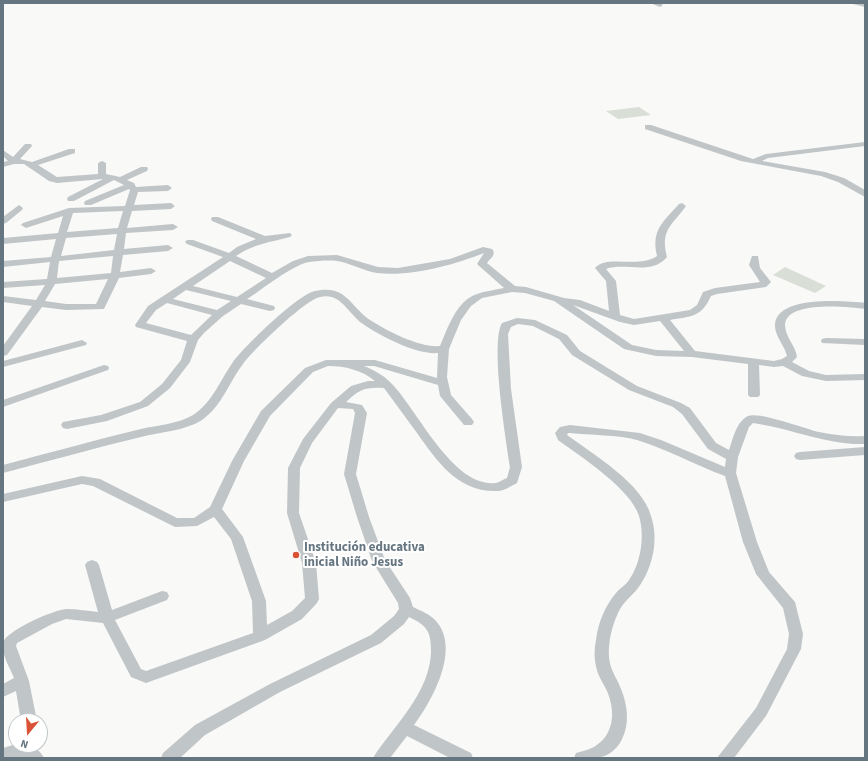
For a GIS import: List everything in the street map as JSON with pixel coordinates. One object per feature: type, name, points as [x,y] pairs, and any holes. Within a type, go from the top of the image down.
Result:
[{"type":"street","points":[[855,3],[865,5]]},
{"type":"street","points":[[648,127],[754,161],[822,174],[841,180],[865,194]]},
{"type":"street","points":[[754,161],[766,156],[865,144]]},
{"type":"street","points":[[13,161],[28,146]]},
{"type":"street","points":[[33,164],[72,151]]},
{"type":"street","points":[[3,152],[13,161]]},
{"type":"street","points":[[3,165],[13,161],[25,161],[33,164],[53,179],[61,180],[102,176],[112,177],[122,180],[132,187]]},
{"type":"street","points":[[102,163],[102,176]]},
{"type":"street","points":[[122,180],[144,169]]},
{"type":"street","points":[[71,199],[112,177]]},
{"type":"street","points":[[3,299],[66,307],[100,307],[115,276],[122,230],[132,187]]},
{"type":"street","points":[[88,203],[132,187],[168,188]]},
{"type":"street","points":[[26,225],[69,211],[171,206]]},
{"type":"street","points":[[615,317],[611,281],[600,268],[606,265],[641,266],[659,260],[662,257],[659,244],[663,228],[682,206]]},
{"type":"street","points":[[3,221],[19,208]]},
{"type":"street","points":[[3,353],[38,304],[51,282],[55,259],[69,211]]},
{"type":"street","points":[[215,219],[264,239]]},
{"type":"street","points":[[3,241],[173,227]]},
{"type":"street","points":[[193,339],[140,325],[152,308],[167,300],[217,266],[228,256],[240,249],[264,239],[287,235]]},
{"type":"street","points":[[190,242],[228,256],[272,277]]},
{"type":"street","points":[[3,264],[168,248]]},
{"type":"street","points":[[67,425],[103,418],[144,404],[166,386],[186,360],[193,339],[219,314],[272,277],[296,264],[314,259],[337,258],[377,270],[398,271],[452,262],[483,250],[489,252],[489,255],[482,264],[512,289]]},
{"type":"street","points":[[468,422],[446,396],[442,377],[444,349],[456,320],[467,304],[479,296],[512,289],[526,290],[560,300],[576,302],[615,317],[634,322],[698,311],[707,294],[715,291],[763,285],[766,282],[755,270],[753,263],[755,258]]},
{"type":"street","points":[[3,285],[115,276],[152,271]]},
{"type":"street","points":[[185,287],[270,308]]},
{"type":"street","points":[[3,469],[141,433],[182,424],[198,417],[220,394],[237,364],[251,347],[304,300],[316,294],[326,293],[340,296],[366,322],[412,346],[433,350],[444,349]]},
{"type":"street","points":[[167,300],[219,314]]},
{"type":"street","points":[[560,300],[628,347],[656,354],[692,354],[774,364],[785,362],[792,358],[792,352],[784,338],[780,324],[784,315],[795,309],[812,305],[840,303],[865,306]]},
{"type":"street","points":[[662,317],[692,354]]},
{"type":"street","points":[[344,363],[371,372],[387,385],[445,463],[459,475],[479,485],[498,487],[513,480],[516,467],[505,389],[504,334],[506,325],[517,321],[535,323],[563,337],[576,353],[633,388],[677,405],[686,412],[712,446],[732,457]]},
{"type":"street","points":[[826,342],[865,342]]},
{"type":"street","points":[[3,364],[82,343]]},
{"type":"street","points":[[753,362],[754,396]]},
{"type":"street","points":[[785,362],[806,374],[826,378],[865,377]]},
{"type":"street","points":[[3,498],[82,480],[96,482],[176,523],[197,522],[215,510],[238,461],[265,414],[309,370],[326,364],[375,363],[443,383]]},
{"type":"street","points":[[3,404],[104,368]]},
{"type":"street","points":[[92,565],[106,618],[136,673],[146,677],[260,636],[297,615],[308,606],[312,598],[309,563],[293,513],[294,468],[307,442],[335,405],[355,388],[368,384],[387,385]]},
{"type":"street","points":[[169,758],[200,730],[275,688],[376,639],[399,620],[406,610],[405,602],[379,561],[363,517],[350,474],[361,413],[358,407],[352,404],[335,405]]},
{"type":"street","points":[[725,758],[761,712],[794,649],[796,634],[790,606],[763,574],[750,542],[730,473],[732,457],[744,425],[751,419],[767,420],[813,434],[850,441],[865,440]]},
{"type":"street","points":[[582,758],[600,752],[612,741],[619,730],[621,713],[619,704],[612,683],[605,672],[603,662],[602,652],[604,633],[612,609],[632,585],[642,567],[646,555],[648,535],[644,513],[636,498],[622,484],[562,437],[561,434],[564,430],[570,429],[636,436],[657,443],[706,465],[730,473]]},
{"type":"street","points":[[800,456],[865,451]]},
{"type":"street","points":[[215,510],[237,537],[259,601],[260,636]]},
{"type":"street","points":[[28,713],[22,681],[9,646],[11,640],[47,620],[66,614],[106,618],[162,596]]},
{"type":"street","points":[[380,758],[430,687],[438,663],[439,651],[437,634],[430,623],[421,616],[406,610]]},
{"type":"street","points":[[3,691],[22,681]]},
{"type":"street","points":[[403,726],[465,758]]},
{"type":"shaded area","points":[[639,107],[651,115],[618,119],[606,111]]},
{"type":"shaded area","points":[[785,267],[826,286],[815,293],[773,275]]},
{"type":"place","name":"Institución educativa inicial Niño Jesus","points":[[296,555]]}]
